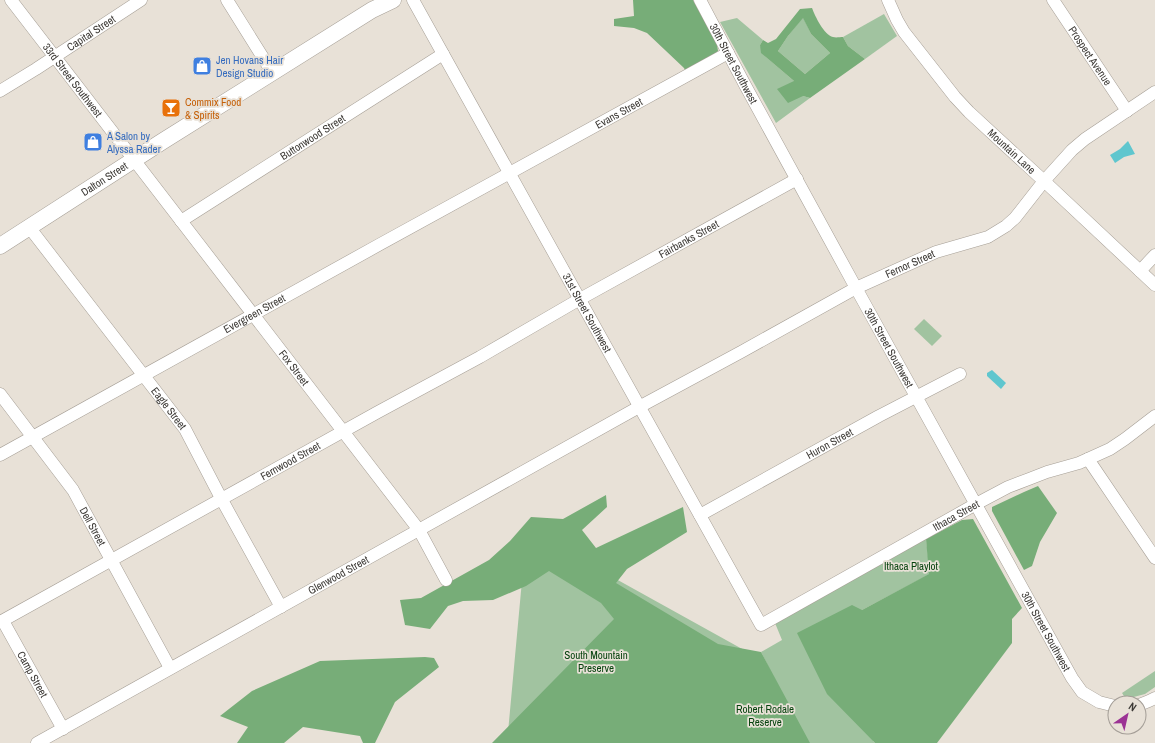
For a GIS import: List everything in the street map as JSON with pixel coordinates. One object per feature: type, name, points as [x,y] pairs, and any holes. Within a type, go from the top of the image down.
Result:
[{"type":"main road","name":"Dalton Street","points":[[0,246],[272,72],[372,10],[393,0]]},
{"type":"street","name":"33rd Street Southwest","points":[[11,0],[134,160]]},
{"type":"street","name":"Capital Street","points":[[0,90],[141,0]]},
{"type":"street","points":[[227,0],[272,72]]},
{"type":"street","name":"31st Street Southwest","points":[[414,0],[761,625]]},
{"type":"street","name":"30th Street Southwest","points":[[700,0],[796,179],[1055,649],[1082,692],[1099,702],[1107,704]]},
{"type":"street","name":"Mountain Lane","points":[[888,0],[904,32],[955,97],[969,112],[1044,180],[1155,285]]},
{"type":"street","name":"Prospect Avenue","points":[[1053,0],[1127,111]]},
{"type":"street","name":"Evans Street","points":[[510,173],[728,52]]},
{"type":"street","name":"Buttonwood Street","points":[[181,221],[443,54]]},
{"type":"street","name":"Fernor Street","points":[[640,407],[856,288],[936,252],[988,237],[1006,226],[1015,218],[1063,158],[1085,139],[1155,92]]},
{"type":"street","name":"Fox Street","points":[[134,160],[419,530],[446,580]]},
{"type":"street","name":"Evergreen Street","points":[[0,455],[510,173]]},
{"type":"street","name":"Fairbanks Street","points":[[580,299],[796,179]]},
{"type":"street","name":"Eagle Street","points":[[29,227],[184,429],[281,607]]},
{"type":"street","points":[[1140,271],[1155,255]]},
{"type":"street","name":"Fernwood Street","points":[[2,622],[343,431],[480,357],[580,299]]},
{"type":"street","name":"Huron Street","points":[[700,515],[916,396],[960,374]]},
{"type":"street","name":"Dell Street","points":[[0,394],[72,490],[170,668]]},
{"type":"street","name":"Glenwood Street","points":[[37,743],[640,407]]},
{"type":"street","name":"Ithaca Street","points":[[761,625],[1008,487],[1047,472],[1088,460],[1110,449],[1155,416]]},
{"type":"street","points":[[1088,460],[1155,558]]},
{"type":"street","name":"Camp Street","points":[[2,622],[62,729]]},
{"type":"green space","points":[[633,0],[693,0],[717,44],[718,51],[685,70],[647,33],[634,28],[614,26],[614,19],[634,16]]},
{"type":"green space","points":[[812,8],[826,33],[833,37],[843,37],[848,46],[865,59],[810,98],[803,96],[788,103],[777,89],[794,81],[761,53],[760,45],[763,40],[768,43],[776,39],[800,9]],"holes":[[[803,18],[811,34],[830,53],[805,74],[778,51]]]},
{"type":"green space","points":[[884,14],[897,36],[865,59],[848,46],[843,37]]},
{"type":"green space","points":[[803,17],[811,34],[830,53],[805,74],[778,51]]},
{"type":"green space","points":[[737,18],[763,40],[760,45],[766,57],[794,81],[803,96],[810,98],[776,123],[720,22]]},
{"type":"green space","points":[[924,319],[942,336],[932,346],[914,329]]},
{"type":"green space","points":[[1038,486],[1057,513],[1040,542],[1032,566],[1024,570],[992,511],[992,507]]},
{"type":"green space","name":"South Mountain Preserve","points":[[606,495],[607,507],[582,530],[596,548],[683,507],[687,532],[627,569],[616,583],[718,644],[761,652],[810,743],[492,743],[614,619],[601,603],[549,571],[526,586],[493,600],[463,601],[448,606],[430,629],[405,625],[400,600],[421,598],[489,560],[510,541],[531,517],[563,519]]},
{"type":"green space","points":[[973,519],[1022,608],[1012,619],[1012,643],[937,743],[875,743],[827,694],[797,633],[852,605],[862,610],[929,574],[926,539],[962,520]]},
{"type":"green space","name":"South Mountain Preserve","points":[[533,533],[744,650],[781,691],[761,652],[782,640],[775,623],[926,539],[930,574],[862,610],[873,741],[875,743],[507,743],[526,537]]},
{"type":"green space","points":[[425,657],[434,658],[439,667],[395,702],[375,743],[363,743],[360,736],[303,727],[284,743],[237,743],[248,727],[220,716],[252,691],[320,661]]},
{"type":"green space","points":[[1155,671],[1155,687],[1145,694],[1123,695],[1122,693]]},
{"type":"water","points":[[1128,141],[1135,154],[1124,157],[1115,163],[1110,155],[1120,149]]},
{"type":"water","points":[[992,370],[1006,383],[1001,389],[987,376],[987,373]]},
{"type":"place","name":"Jen Hovans Hair Design Studio","points":[[202,66]]},
{"type":"place","name":"Commix Food & Spirits","points":[[171,108]]},
{"type":"place","name":"A Salon by Alyssa Rader","points":[[93,142]]},
{"type":"park label","name":"Ithaca Playlot","points":[[911,566]]},
{"type":"park label","name":"Robert Rodale Reserve","points":[[765,715]]}]
